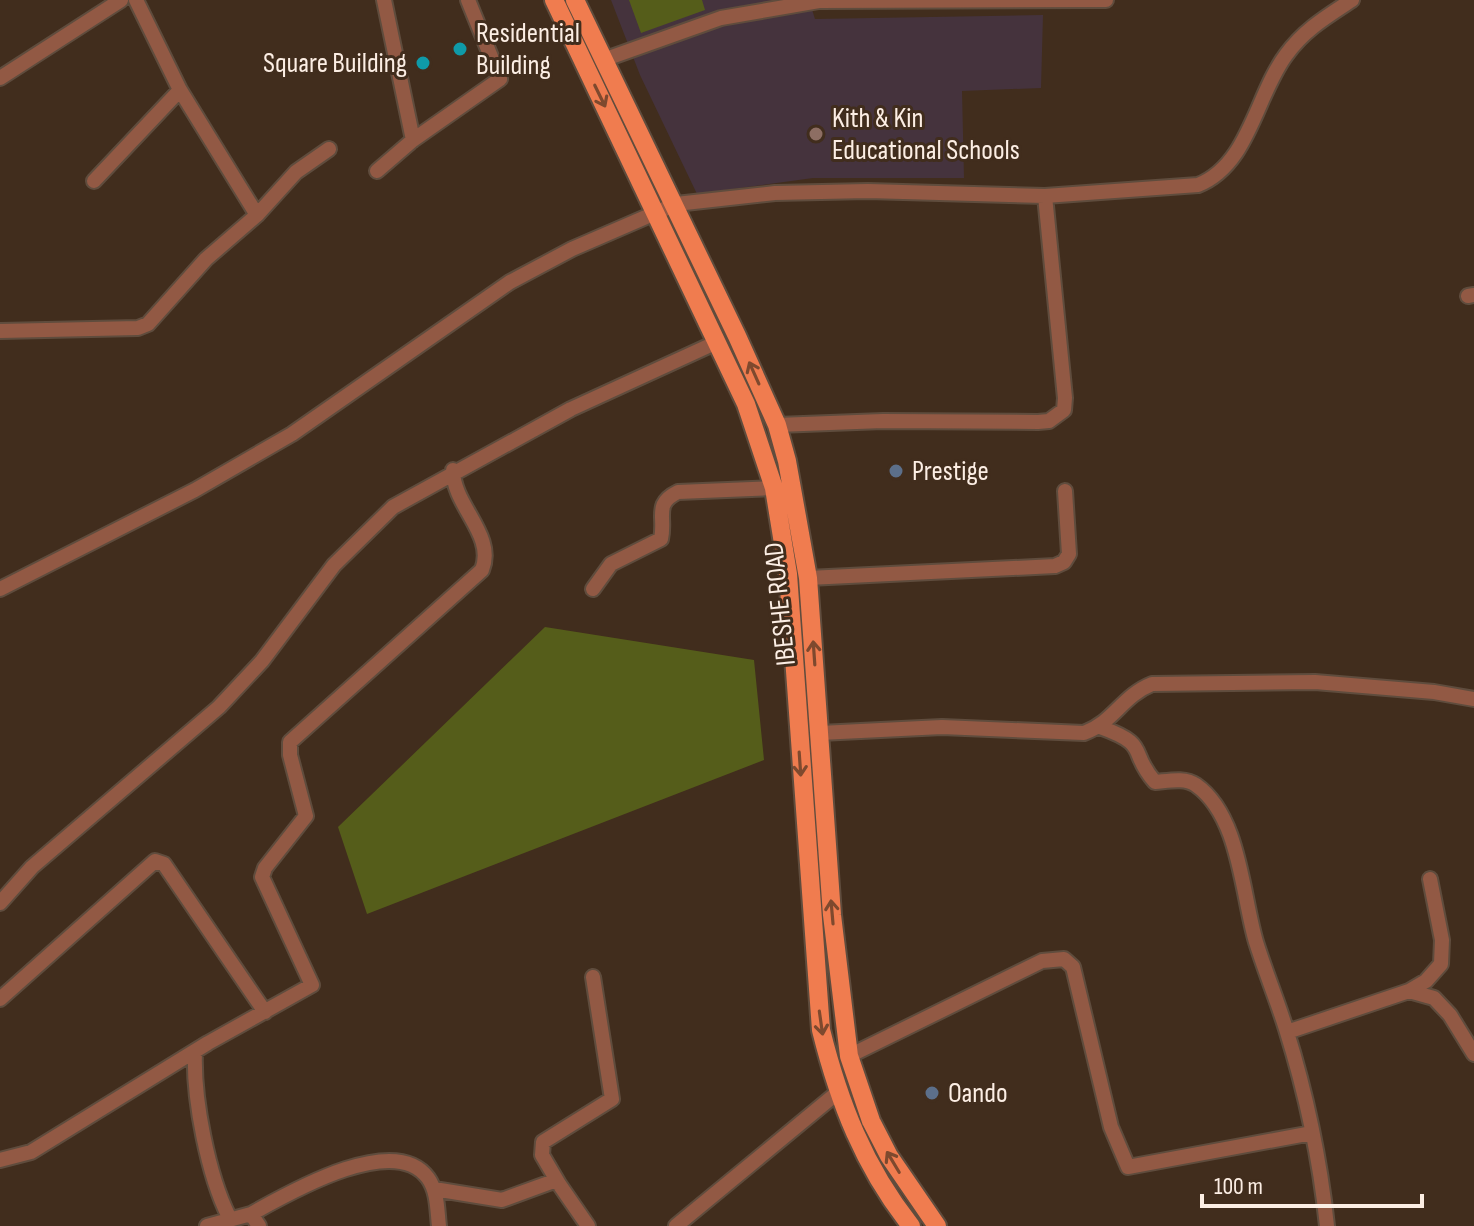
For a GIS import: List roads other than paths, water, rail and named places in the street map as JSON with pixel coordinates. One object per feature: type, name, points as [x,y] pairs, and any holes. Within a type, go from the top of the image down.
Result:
[{"type":"main road","name":"IBESHE ROAD","points":[[554,0],[657,214],[762,444],[774,488],[788,574],[821,1030],[837,1093],[878,1178],[911,1226]]},
{"type":"main road","name":"IBESHE ROAD","points":[[575,0],[676,204],[777,425],[790,475],[808,578],[832,915],[849,1056],[871,1121],[889,1156],[937,1226]]},
{"type":"street","points":[[0,78],[121,0]]},
{"type":"street","points":[[136,0],[180,90],[257,215]]},
{"type":"street","points":[[384,0],[413,140]]},
{"type":"street","points":[[377,171],[413,140],[500,79],[468,0]]},
{"type":"street","points":[[603,60],[721,18],[819,0],[1106,0]]},
{"type":"street","points":[[0,589],[195,490],[292,434],[510,282],[572,249],[676,204],[775,193],[1045,196],[1198,185],[1214,179],[1232,159],[1283,58],[1308,27],[1352,0]]},
{"type":"street","points":[[94,181],[180,90]]},
{"type":"street","points":[[0,331],[123,329],[148,324],[206,259],[257,215],[296,172],[329,149]]},
{"type":"street","points":[[777,425],[883,421],[1038,422],[1057,416],[1064,410],[1065,398],[1045,196]]},
{"type":"street","points":[[0,903],[32,867],[122,794],[227,699],[262,661],[334,565],[377,520],[453,470],[571,409],[715,343]]},
{"type":"street","points":[[0,1160],[31,1152],[195,1051],[312,985],[262,877],[265,868],[306,816],[290,755],[290,742],[482,570],[487,558],[482,539],[457,496],[453,470]]},
{"type":"street","points":[[593,589],[611,564],[661,539],[660,506],[666,498],[678,492],[774,488]]},
{"type":"street","points":[[808,578],[1055,566],[1064,562],[1069,554],[1065,491]]},
{"type":"street","points":[[820,733],[942,727],[1084,733],[1100,727],[1134,692],[1152,684],[1315,682],[1434,692],[1474,699]]},
{"type":"street","points":[[1100,727],[1127,737],[1137,747],[1145,769],[1155,782],[1185,780],[1195,783],[1226,826],[1256,941],[1287,1032],[1312,1133],[1327,1226]]},
{"type":"street","points":[[0,999],[155,861],[164,864],[265,1012]]},
{"type":"street","points":[[1287,1032],[1409,991],[1426,981],[1441,964],[1442,940],[1430,879]]},
{"type":"street","points":[[849,1056],[1042,961],[1064,959],[1073,967],[1111,1127],[1128,1167],[1312,1133]]},
{"type":"street","points":[[588,1226],[542,1155],[543,1142],[612,1099],[593,977]]},
{"type":"street","points":[[1409,991],[1434,998],[1450,1015],[1474,1054]]},
{"type":"street","points":[[195,1051],[204,1131],[221,1201],[229,1217]]},
{"type":"street","points":[[676,1226],[837,1093]]},
{"type":"street","points":[[207,1226],[229,1217],[255,1220],[328,1175],[390,1161],[414,1165],[428,1177],[434,1189],[439,1226]]},
{"type":"street","points":[[434,1189],[502,1200],[541,1183],[559,1184]]},
{"type":"place","name":"Residential Building","points":[[460,49]]},
{"type":"place","name":"Square Building","points":[[423,63]]},
{"type":"place","name":"Kith & Kin Educational Schools","points":[[816,134]]},
{"type":"place","name":"Prestige","points":[[896,471]]},
{"type":"place","name":"Oando","points":[[932,1093]]}]
